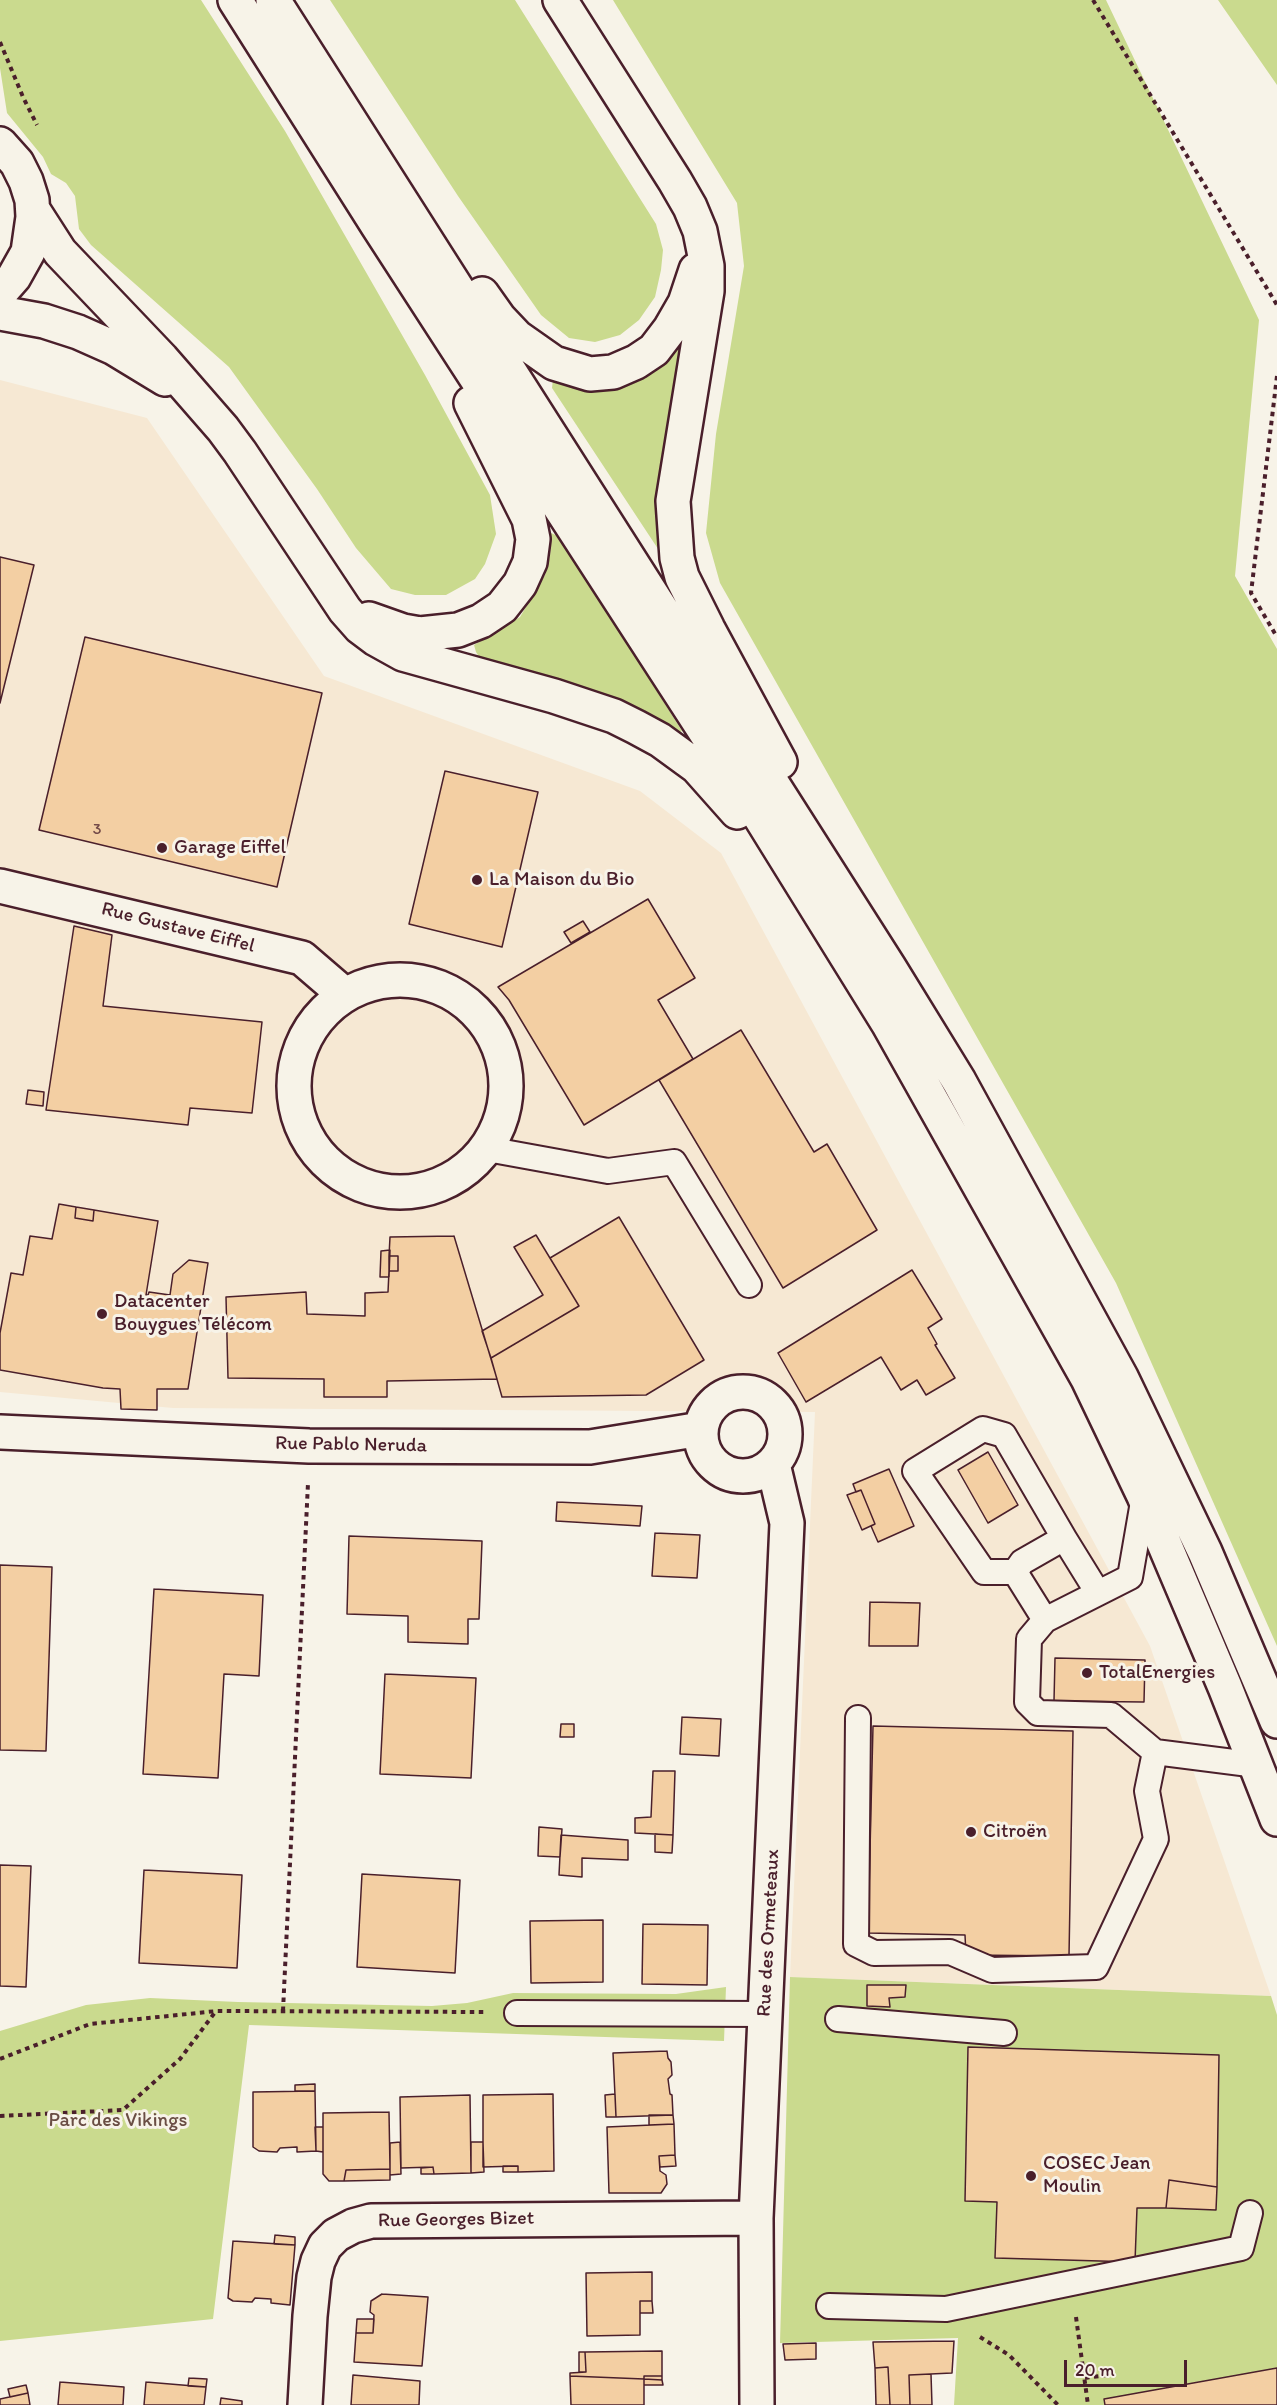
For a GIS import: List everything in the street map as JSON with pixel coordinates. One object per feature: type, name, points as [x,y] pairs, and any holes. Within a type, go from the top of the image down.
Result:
[{"type":"main road","points":[[236,0],[378,225],[737,781],[878,1006],[1088,1379],[1144,1496],[1257,1765],[1277,1819]]},
{"type":"main road","points":[[273,0],[889,967],[959,1081],[1121,1377],[1205,1552],[1277,1721]]},
{"type":"main road","points":[[560,0],[685,198],[700,231],[704,249],[707,291],[674,501],[677,558],[682,577],[889,967]]},
{"type":"main road","points":[[339,103],[499,318],[517,337],[554,363],[590,374],[613,372],[636,362],[654,350],[685,303],[704,249]]},
{"type":"main road","points":[[0,144],[22,172],[31,195],[33,210],[33,231],[28,252],[14,277],[0,293]]},
{"type":"main road","points":[[33,210],[60,252],[208,410],[240,452],[360,627],[403,654],[554,696],[614,716],[660,740],[681,755],[710,780],[766,848],[878,1006]]},
{"type":"main road","points":[[336,595],[367,618],[403,631],[420,634],[458,630],[481,621],[502,607],[520,584],[530,562],[533,539],[529,519],[516,489],[378,225]]},
{"type":"main road","points":[[0,312],[44,321],[94,339],[148,368],[208,410]]},
{"type":"main road","name":"Rue Gustave Eiffel","points":[[0,886],[302,958],[345,995]]},
{"type":"main road","points":[[406,979],[437,985],[465,1000],[488,1024],[502,1054],[507,1087],[502,1119],[487,1149],[463,1172],[437,1186],[408,1193],[379,1191],[352,1181],[323,1160],[303,1131],[294,1101],[295,1070],[304,1040],[321,1015],[345,995],[374,982],[406,979]]},
{"type":"main road","points":[[740,1392],[754,1393],[768,1400],[778,1410],[784,1424],[785,1438],[781,1452],[773,1464],[762,1472],[750,1476],[737,1476],[714,1465],[706,1454],[701,1429],[714,1403],[726,1395],[740,1392]]},
{"type":"main road","name":"Rue Pablo Neruda","points":[[0,1432],[309,1446],[590,1447],[701,1429]]},
{"type":"main road","name":"Rue des Ormeteaux","points":[[757,2405],[756,2218],[787,1524],[773,1464]]},
{"type":"main road","name":"Rue Georges Bizet","points":[[305,2405],[310,2316],[318,2261],[326,2246],[336,2235],[353,2226],[371,2221],[756,2218]]},
{"type":"lane","points":[[487,1149],[608,1171],[674,1162],[749,1285]]},
{"type":"lane","points":[[1015,1572],[984,1572],[915,1472],[983,1429],[1004,1436],[1098,1593]]},
{"type":"lane","points":[[1144,1496],[1130,1577],[1045,1620],[1029,1639],[1027,1702],[1038,1713],[1111,1715],[1155,1752],[1257,1765]]},
{"type":"lane","points":[[1015,1572],[1022,1562],[1064,1538]]},
{"type":"lane","points":[[1015,1572],[1045,1620]]},
{"type":"lane","points":[[858,1718],[856,1944],[874,1953],[950,1952],[992,1970],[1096,1967],[1156,1839],[1147,1791],[1155,1752]]},
{"type":"lane","points":[[517,2013],[765,2014]]},
{"type":"lane","points":[[838,2019],[1005,2033]]},
{"type":"lane","points":[[829,2306],[946,2309],[1241,2248],[1250,2212]]},
{"type":"path","points":[[1093,0],[1277,305]]},
{"type":"path","points":[[0,42],[22,97],[39,129]]},
{"type":"path","points":[[1277,376],[1251,592],[1277,637]]},
{"type":"path","points":[[283,2011],[309,1446]]},
{"type":"path","points":[[0,2116],[123,2110],[180,2059],[217,2011]]},
{"type":"path","points":[[0,2059],[90,2024],[217,2011],[517,2013]]},
{"type":"path","points":[[1071,2282],[1088,2405]]},
{"type":"path","points":[[967,2305],[976,2335],[1009,2355],[1058,2405]]},
{"type":"path","points":[[1084,2378],[1107,2375]]},
{"type":"shaded area","points":[[0,380],[147,418],[324,676],[640,791],[721,853],[1150,1646],[1271,1996],[790,1977],[815,1412],[173,1408],[0,1392]]},
{"type":"green space","points":[[0,0],[201,0],[285,131],[425,375],[490,495],[496,534],[485,564],[475,579],[446,595],[415,595],[391,589],[356,548],[317,489],[229,367],[91,245],[79,229],[75,196],[66,183],[51,174],[43,157],[7,113],[0,68]]},
{"type":"green space","points":[[330,0],[515,0],[656,224],[663,250],[661,270],[655,297],[639,320],[620,335],[595,342],[569,338],[541,315],[458,196]]},
{"type":"green space","points":[[613,0],[1106,0],[1259,320],[1235,576],[1277,649],[1277,1646],[1116,1283],[720,583],[706,533],[716,434],[744,266],[737,203]]},
{"type":"green space","points":[[1218,0],[1277,0],[1277,85]]},
{"type":"green space","points":[[685,339],[664,558],[552,388],[553,379],[607,385],[634,381],[671,353]]},
{"type":"green space","points":[[551,533],[560,537],[682,731],[678,733],[588,689],[516,667],[481,660],[474,645],[520,617],[545,575],[550,556]]},
{"type":"green space","name":"COSEC Jean Moulin","points":[[790,1977],[1271,1996],[1277,2015],[1277,2405],[954,2405],[958,2338],[780,2343]]},
{"type":"green space","name":"Parc des Vikings","points":[[726,1987],[724,2041],[249,2025],[213,2319],[0,2341],[0,2031],[86,2005],[150,1998],[432,2006],[467,2003],[513,1993],[676,1994]]},
{"type":"building","points":[[0,557],[34,565],[0,703]]},
{"type":"building","points":[[85,637],[322,693],[277,887],[39,830]]},
{"type":"building","points":[[445,771],[538,792],[502,947],[409,924]]},
{"type":"building","points":[[648,899],[695,978],[658,1000],[693,1059],[584,1125],[509,1000],[498,987]]},
{"type":"building","points":[[583,921],[590,932],[571,943],[564,932]]},
{"type":"building","points":[[74,926],[112,935],[103,1006],[262,1022],[252,1113],[190,1108],[188,1125],[46,1110]]},
{"type":"building","points":[[741,1030],[814,1152],[827,1144],[877,1230],[783,1288],[659,1080]]},
{"type":"building","points":[[28,1090],[44,1092],[43,1106],[26,1104]]},
{"type":"building","name":"Datacenter Bouygues Télécom","points":[[59,1204],[76,1207],[75,1218],[93,1221],[94,1210],[158,1221],[146,1295],[149,1292],[170,1295],[173,1274],[189,1260],[208,1263],[188,1389],[157,1389],[157,1410],[121,1409],[120,1389],[0,1370],[0,1333],[11,1273],[23,1275],[30,1236],[52,1239]]},
{"type":"building","points":[[76,1207],[94,1210],[93,1221],[75,1218]]},
{"type":"building","points":[[619,1217],[704,1360],[646,1395],[502,1397],[491,1358],[579,1306],[550,1258]]},
{"type":"building","points":[[536,1235],[579,1306],[491,1358],[482,1331],[543,1295],[514,1247]]},
{"type":"building","points":[[454,1236],[497,1379],[387,1381],[387,1397],[324,1397],[324,1379],[228,1378],[226,1297],[306,1292],[307,1314],[365,1316],[365,1293],[388,1292],[389,1271],[398,1271],[398,1256],[389,1256],[390,1237]]},
{"type":"building","points":[[390,1250],[389,1277],[380,1277],[381,1251]]},
{"type":"building","points":[[389,1256],[398,1256],[398,1271],[389,1271]]},
{"type":"building","points":[[912,1270],[942,1319],[928,1328],[937,1344],[935,1345],[955,1378],[926,1395],[917,1380],[901,1390],[881,1357],[806,1402],[778,1353]]},
{"type":"building","points":[[988,1452],[1018,1505],[988,1523],[958,1470]]},
{"type":"building","points":[[889,1469],[914,1526],[878,1542],[871,1526],[875,1524],[861,1490],[856,1492],[853,1484]]},
{"type":"building","points":[[861,1490],[875,1524],[862,1530],[847,1495]]},
{"type":"building","points":[[557,1502],[642,1506],[640,1526],[556,1521]]},
{"type":"building","points":[[655,1533],[700,1535],[697,1578],[652,1576]]},
{"type":"building","points":[[349,1536],[482,1541],[479,1619],[468,1619],[468,1644],[408,1642],[408,1616],[347,1614]]},
{"type":"building","points":[[0,1565],[52,1567],[46,1751],[0,1750]]},
{"type":"building","points":[[154,1589],[263,1595],[259,1676],[224,1674],[218,1778],[143,1774]]},
{"type":"building","points":[[870,1602],[920,1603],[918,1646],[869,1646]]},
{"type":"building","points":[[1055,1658],[1145,1660],[1144,1702],[1054,1701]]},
{"type":"building","points":[[385,1674],[476,1678],[471,1778],[380,1774]]},
{"type":"building","points":[[682,1717],[721,1719],[719,1756],[680,1754]]},
{"type":"building","points":[[561,1724],[574,1724],[574,1737],[560,1737]]},
{"type":"building","name":"Citroën","points":[[873,1726],[1073,1731],[1069,1956],[966,1955],[965,1935],[868,1933]]},
{"type":"building","points":[[653,1771],[675,1771],[673,1835],[635,1833],[635,1818],[651,1817]]},
{"type":"building","points":[[539,1827],[562,1829],[560,1857],[538,1856]]},
{"type":"building","points":[[655,1834],[673,1835],[672,1853],[655,1852]]},
{"type":"building","points":[[561,1835],[628,1840],[628,1860],[582,1858],[582,1877],[559,1875]]},
{"type":"building","points":[[0,1865],[31,1866],[26,1987],[0,1986]]},
{"type":"building","points":[[144,1870],[242,1875],[237,1968],[139,1963]]},
{"type":"building","points":[[362,1874],[460,1880],[455,1973],[357,1967]]},
{"type":"building","points":[[603,1920],[603,1982],[531,1983],[530,1921]]},
{"type":"building","points":[[643,1924],[708,1925],[707,1985],[642,1984]]},
{"type":"building","points":[[867,1985],[906,1985],[905,1997],[889,1998],[890,2007],[867,2006]]},
{"type":"building","points":[[968,2047],[1219,2055],[1217,2187],[1169,2180],[1166,2208],[1137,2208],[1135,2262],[995,2258],[997,2202],[965,2201]]},
{"type":"building","points":[[667,2051],[671,2062],[672,2075],[668,2079],[673,2115],[616,2117],[613,2053]]},
{"type":"building","points":[[315,2084],[315,2091],[295,2091],[295,2085]]},
{"type":"building","points":[[315,2091],[316,2151],[297,2152],[297,2147],[280,2148],[277,2152],[259,2151],[253,2147],[253,2092]]},
{"type":"building","points":[[553,2094],[554,2171],[518,2172],[518,2166],[483,2167],[483,2095]]},
{"type":"building","points":[[615,2094],[616,2117],[606,2117],[605,2095]]},
{"type":"building","points":[[470,2095],[471,2173],[434,2174],[433,2167],[401,2168],[400,2097]]},
{"type":"building","points":[[389,2112],[390,2169],[346,2170],[344,2181],[329,2181],[323,2174],[323,2113]]},
{"type":"building","points":[[649,2115],[673,2115],[674,2124],[649,2125]]},
{"type":"building","points":[[674,2124],[675,2155],[659,2156],[660,2171],[666,2175],[667,2184],[661,2193],[609,2193],[607,2127]]},
{"type":"building","points":[[315,2127],[323,2127],[323,2152],[316,2151]]},
{"type":"building","points":[[400,2142],[401,2174],[390,2175],[390,2143]]},
{"type":"building","points":[[471,2142],[483,2142],[484,2172],[471,2173]]},
{"type":"building","points":[[675,2155],[676,2166],[660,2167],[659,2156]]},
{"type":"building","points":[[503,2166],[518,2166],[518,2172],[503,2172]]},
{"type":"building","points":[[433,2167],[434,2174],[421,2174],[421,2168]]},
{"type":"building","points":[[390,2169],[390,2180],[344,2181],[346,2170]]},
{"type":"building","points":[[1169,2180],[1217,2187],[1216,2210],[1166,2208]]},
{"type":"building","points":[[275,2235],[295,2237],[295,2245],[274,2244]]},
{"type":"building","points":[[233,2241],[295,2245],[290,2305],[271,2303],[271,2299],[255,2298],[252,2302],[233,2301],[228,2298]]},
{"type":"building","points":[[652,2272],[652,2301],[640,2301],[640,2335],[587,2336],[586,2273]]},
{"type":"building","points":[[382,2294],[428,2297],[422,2366],[354,2362],[356,2333],[373,2333],[374,2315],[370,2312],[371,2301]]},
{"type":"building","points":[[640,2301],[652,2301],[653,2313],[640,2313]]},
{"type":"building","points":[[357,2319],[374,2319],[373,2333],[356,2333]]},
{"type":"building","points":[[954,2341],[952,2373],[909,2375],[910,2405],[890,2405],[888,2367],[875,2368],[873,2342]]},
{"type":"building","points":[[816,2343],[816,2359],[785,2360],[783,2344]]},
{"type":"building","points":[[662,2351],[662,2376],[644,2376],[644,2379],[570,2376],[570,2373],[586,2372],[585,2352]]},
{"type":"building","points":[[579,2352],[585,2352],[586,2372],[579,2372]]},
{"type":"building","points":[[888,2367],[890,2405],[876,2405],[875,2368]]},
{"type":"building","points":[[1277,2368],[1277,2405],[1105,2405],[1104,2399]]},
{"type":"building","points":[[931,2374],[932,2405],[910,2405],[909,2375]]},
{"type":"building","points":[[353,2375],[420,2381],[419,2405],[351,2405]]},
{"type":"building","points":[[570,2376],[644,2379],[644,2405],[571,2405]]},
{"type":"building","points":[[644,2376],[662,2376],[662,2380],[644,2379]]},
{"type":"building","points":[[189,2378],[207,2379],[206,2387],[188,2386]]},
{"type":"building","points":[[644,2379],[662,2380],[663,2385],[644,2385]]},
{"type":"building","points":[[60,2382],[124,2387],[123,2405],[58,2405]]},
{"type":"building","points":[[146,2382],[206,2387],[204,2405],[144,2405]]},
{"type":"building","points":[[26,2385],[28,2393],[10,2397],[8,2389]]},
{"type":"building","points":[[28,2393],[30,2405],[0,2405],[0,2399]]},
{"type":"building","points":[[221,2398],[242,2401],[242,2405],[220,2405]]},
{"type":"place","name":"Garage Eiffel","points":[[162,848]]},
{"type":"place","name":"La Maison du Bio","points":[[477,880]]},
{"type":"place","name":"Datacenter Bouygues Télécom","points":[[102,1314]]},
{"type":"place","name":"TotalEnergies","points":[[1087,1673]]},
{"type":"place","name":"Citroën","points":[[971,1832]]},
{"type":"place","name":"COSEC Jean Moulin","points":[[1031,2176]]}]
